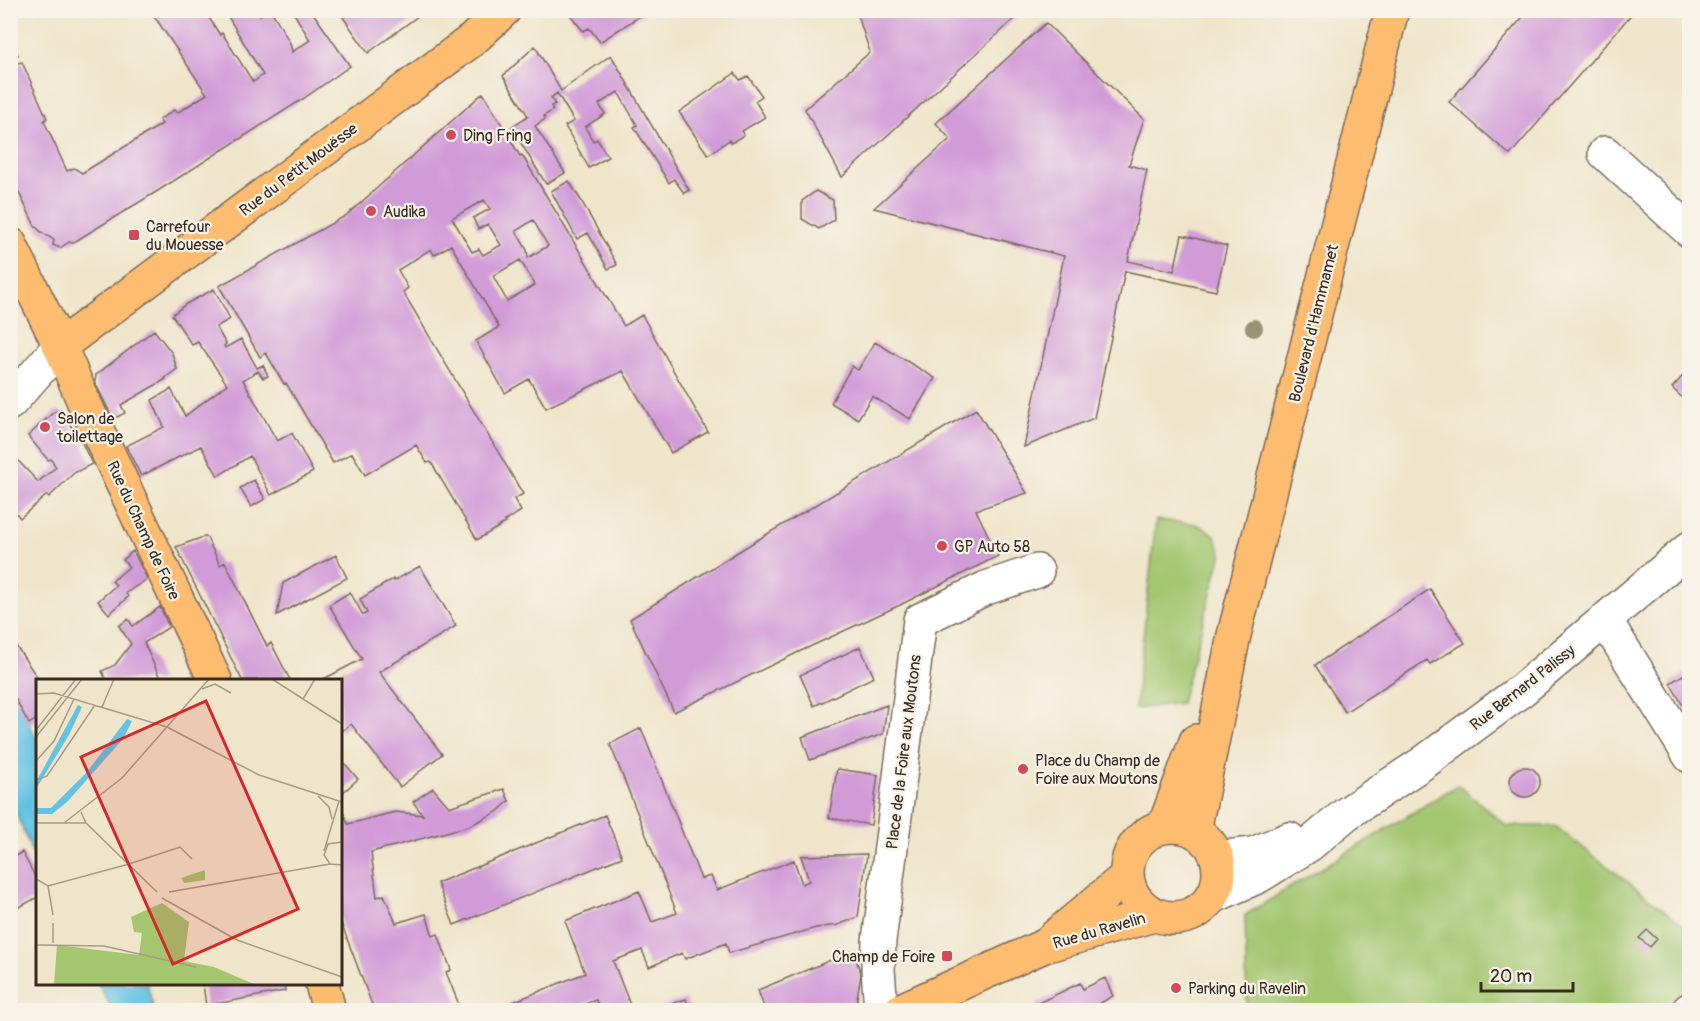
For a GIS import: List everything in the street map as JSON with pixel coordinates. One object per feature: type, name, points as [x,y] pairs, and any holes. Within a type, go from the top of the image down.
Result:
[{"type":"main road","name":"Rue du Petit Mouësse","points":[[60,346],[151,276],[472,40],[504,10]]},
{"type":"main road","name":"Boulevard d'Hammamet","points":[[1179,829],[1234,635],[1392,10]]},
{"type":"main road","name":"Rue du Champ de Foire","points":[[10,244],[60,346],[214,679]]},
{"type":"main road","points":[[1179,829],[1204,838],[1212,847],[1217,858],[1220,872],[1218,885],[1204,907],[1194,914],[1181,918],[1154,915],[1144,908],[1129,888],[1128,862],[1141,839],[1152,831],[1179,829]]},
{"type":"main road","name":"Rue du Ravelin","points":[[1044,946],[1127,876]]},
{"type":"main road","name":"Rue du Ravelin","points":[[901,1011],[1044,946],[1154,915]]},
{"type":"main road","points":[[322,985],[329,1011]]},
{"type":"street","points":[[1605,153],[1689,231]]},
{"type":"street","points":[[10,403],[60,346]]},
{"type":"street","name":"Rue Bernard Palissy","points":[[1212,897],[1258,876],[1309,845],[1346,814],[1423,763],[1514,696],[1689,548]]},
{"type":"street","name":"Place de la Foire aux Moutons","points":[[881,1011],[879,941],[920,620],[986,588],[1037,572]]},
{"type":"street","points":[[1605,620],[1689,756]]},
{"type":"street","name":"Rue Bernard Palissy","points":[[1217,858],[1253,854],[1346,814]]},
{"type":"green space","points":[[1156,520],[1196,524],[1214,534],[1222,553],[1181,703],[1135,709]]},
{"type":"green space","points":[[1458,785],[1507,826],[1555,826],[1689,929],[1689,1010],[1247,1010],[1245,915]]},
{"type":"water","points":[[10,687],[36,737],[36,862],[11,800]]},
{"type":"water","points":[[99,985],[147,985],[154,1010],[113,1010]]},
{"type":"building","points":[[150,10],[188,10],[191,15],[198,10],[204,10],[220,35],[222,33],[253,82],[263,75],[224,10],[257,10],[260,15],[271,10],[290,43],[292,52],[310,40],[292,10],[311,10],[350,66],[303,99],[156,192],[73,243],[69,242],[60,248],[53,245],[54,240],[35,226],[10,174],[10,39],[18,55],[15,57],[17,63],[22,62],[47,118],[44,121],[67,171],[74,168],[82,173],[162,124],[159,120],[174,110],[177,113],[207,94]]},
{"type":"building","points":[[338,10],[426,10],[368,53]]},
{"type":"building","points":[[569,10],[649,10],[600,42],[589,28],[583,31],[568,12]]},
{"type":"building","points":[[856,10],[1024,10],[842,177],[805,109],[870,52]]},
{"type":"building","points":[[1529,10],[1635,10],[1510,155],[1449,102]]},
{"type":"building","points":[[1046,23],[1144,119],[1129,165],[1147,170],[1128,261],[1174,271],[1182,235],[1227,246],[1216,291],[1125,271],[1094,418],[1024,447],[1064,256],[874,208],[950,139],[936,123]]},
{"type":"building","points":[[535,46],[561,91],[611,55],[689,190],[684,193],[674,179],[669,183],[634,127],[637,125],[618,92],[599,104],[605,114],[585,127],[593,141],[597,139],[608,157],[589,168],[565,126],[574,121],[557,93],[551,98],[555,104],[551,106],[553,110],[535,126],[565,173],[546,184],[511,127],[528,116],[503,76]]},
{"type":"building","points":[[735,73],[740,80],[748,76],[762,96],[755,101],[765,117],[742,131],[744,135],[731,143],[729,140],[708,155],[679,112]]},
{"type":"building","points":[[483,93],[624,326],[642,315],[708,432],[671,453],[623,371],[546,408],[529,379],[505,393],[476,341],[499,327],[451,245],[434,255],[431,249],[398,270],[408,288],[403,292],[523,494],[514,499],[521,511],[477,540],[431,462],[427,463],[416,445],[365,475],[352,453],[333,463],[266,353],[260,357],[219,286],[347,215]],"holes":[[[484,200],[490,209],[473,218],[478,229],[488,224],[501,245],[483,255],[479,249],[472,252],[452,218]],[[533,220],[548,246],[528,258],[527,250],[516,231]],[[520,260],[535,285],[507,301],[493,276]]]},
{"type":"building","points":[[569,181],[617,265],[608,269],[588,233],[577,239],[551,191]]},
{"type":"building","points":[[816,191],[833,200],[834,220],[819,229],[802,219],[802,201]]},
{"type":"building","points":[[214,289],[230,319],[216,327],[226,344],[225,348],[241,339],[257,368],[263,365],[268,376],[263,378],[258,371],[243,380],[277,441],[292,433],[313,472],[271,495],[250,456],[218,476],[201,446],[141,476],[126,446],[164,427],[152,400],[171,389],[185,416],[227,384],[198,342],[192,345],[172,315],[186,304]]},
{"type":"building","points":[[154,330],[172,353],[177,369],[166,379],[121,405],[125,413],[113,419],[95,382],[96,375]]},
{"type":"building","points":[[875,342],[935,378],[910,419],[872,396],[858,419],[831,403],[852,366],[858,370]]},
{"type":"building","points":[[1689,369],[1689,404],[1672,388]]},
{"type":"building","points":[[976,409],[1027,493],[976,510],[998,556],[674,712],[630,619]]},
{"type":"building","points":[[60,410],[80,439],[92,464],[74,473],[49,497],[47,495],[20,518],[14,510],[10,513],[10,452],[38,482],[56,467],[28,436],[54,412]]},
{"type":"building","points":[[254,480],[265,499],[251,507],[240,488]]},
{"type":"building","points":[[206,536],[220,565],[225,562],[267,646],[271,643],[289,679],[242,679],[176,547]]},
{"type":"building","points":[[133,551],[147,579],[126,593],[128,597],[109,614],[98,601],[116,585],[112,581],[129,567],[123,560]]},
{"type":"building","points":[[336,555],[347,578],[277,615],[283,583]]},
{"type":"building","points":[[420,566],[456,626],[379,672],[442,754],[400,787],[351,724],[342,731],[342,679],[324,679],[362,659],[329,605],[350,592],[363,615],[367,613],[360,599],[393,579],[394,581]]},
{"type":"building","points":[[1430,589],[1465,643],[1430,664],[1427,660],[1345,712],[1315,665]]},
{"type":"building","points":[[160,607],[169,627],[144,643],[161,679],[106,679],[102,671],[115,665],[131,644],[119,626],[128,619],[133,626]]},
{"type":"building","points":[[10,637],[38,679],[36,679],[36,719],[29,724],[10,689]]},
{"type":"building","points":[[860,647],[874,677],[814,706],[800,675]]},
{"type":"building","points":[[1689,671],[1689,716],[1670,683]]},
{"type":"building","points":[[887,705],[883,734],[810,760],[802,737]]},
{"type":"building","points":[[641,728],[701,879],[711,876],[717,890],[794,860],[802,884],[809,881],[801,856],[867,854],[858,917],[838,925],[816,928],[729,953],[726,943],[685,959],[682,953],[649,967],[642,950],[613,961],[632,1010],[600,1010],[596,1000],[569,1010],[510,1010],[508,1004],[585,973],[565,921],[639,891],[652,922],[677,913],[610,744]]},
{"type":"building","points":[[342,760],[358,779],[342,793]]},
{"type":"building","points":[[1525,767],[1536,771],[1540,782],[1536,793],[1525,797],[1514,793],[1510,782],[1514,771]]},
{"type":"building","points":[[837,769],[878,775],[871,825],[829,818]]},
{"type":"building","points":[[433,788],[449,807],[504,789],[509,801],[497,812],[469,826],[371,852],[377,897],[384,895],[396,923],[426,914],[433,936],[438,934],[451,970],[446,972],[461,1010],[374,1010],[342,925],[342,810],[348,824],[395,812],[423,815],[413,802]]},
{"type":"building","points":[[605,815],[622,857],[454,925],[437,883]]},
{"type":"building","points":[[22,852],[36,878],[36,898],[10,912],[10,859]]},
{"type":"building","points":[[1647,930],[1657,939],[1650,947],[1639,938]]},
{"type":"building","points":[[853,951],[861,974],[855,1010],[765,1010],[758,990]]},
{"type":"building","points":[[1105,978],[1113,996],[1093,1007],[1095,1010],[1039,1010],[1036,1004],[1080,983],[1083,989]]},
{"type":"building","points":[[203,985],[284,985],[285,991],[215,1004],[216,1010],[189,1010],[206,1006]]},
{"type":"building","points":[[686,999],[690,1010],[663,1010],[662,1007]]},
{"type":"place","name":"Ding Fring","points":[[451,135]]},
{"type":"place","name":"Audika","points":[[371,211]]},
{"type":"place","name":"Carrefour du Mouesse","points":[[134,235]]},
{"type":"place","name":"Salon de toilettage","points":[[45,427]]},
{"type":"place","name":"GP Auto 58","points":[[942,546]]},
{"type":"place","name":"Place du Champ de Foire aux Moutons","points":[[1023,769]]},
{"type":"place","name":"Champ de Foire","points":[[947,956]]},
{"type":"place","name":"Parking du Ravelin","points":[[1176,988]]}]
